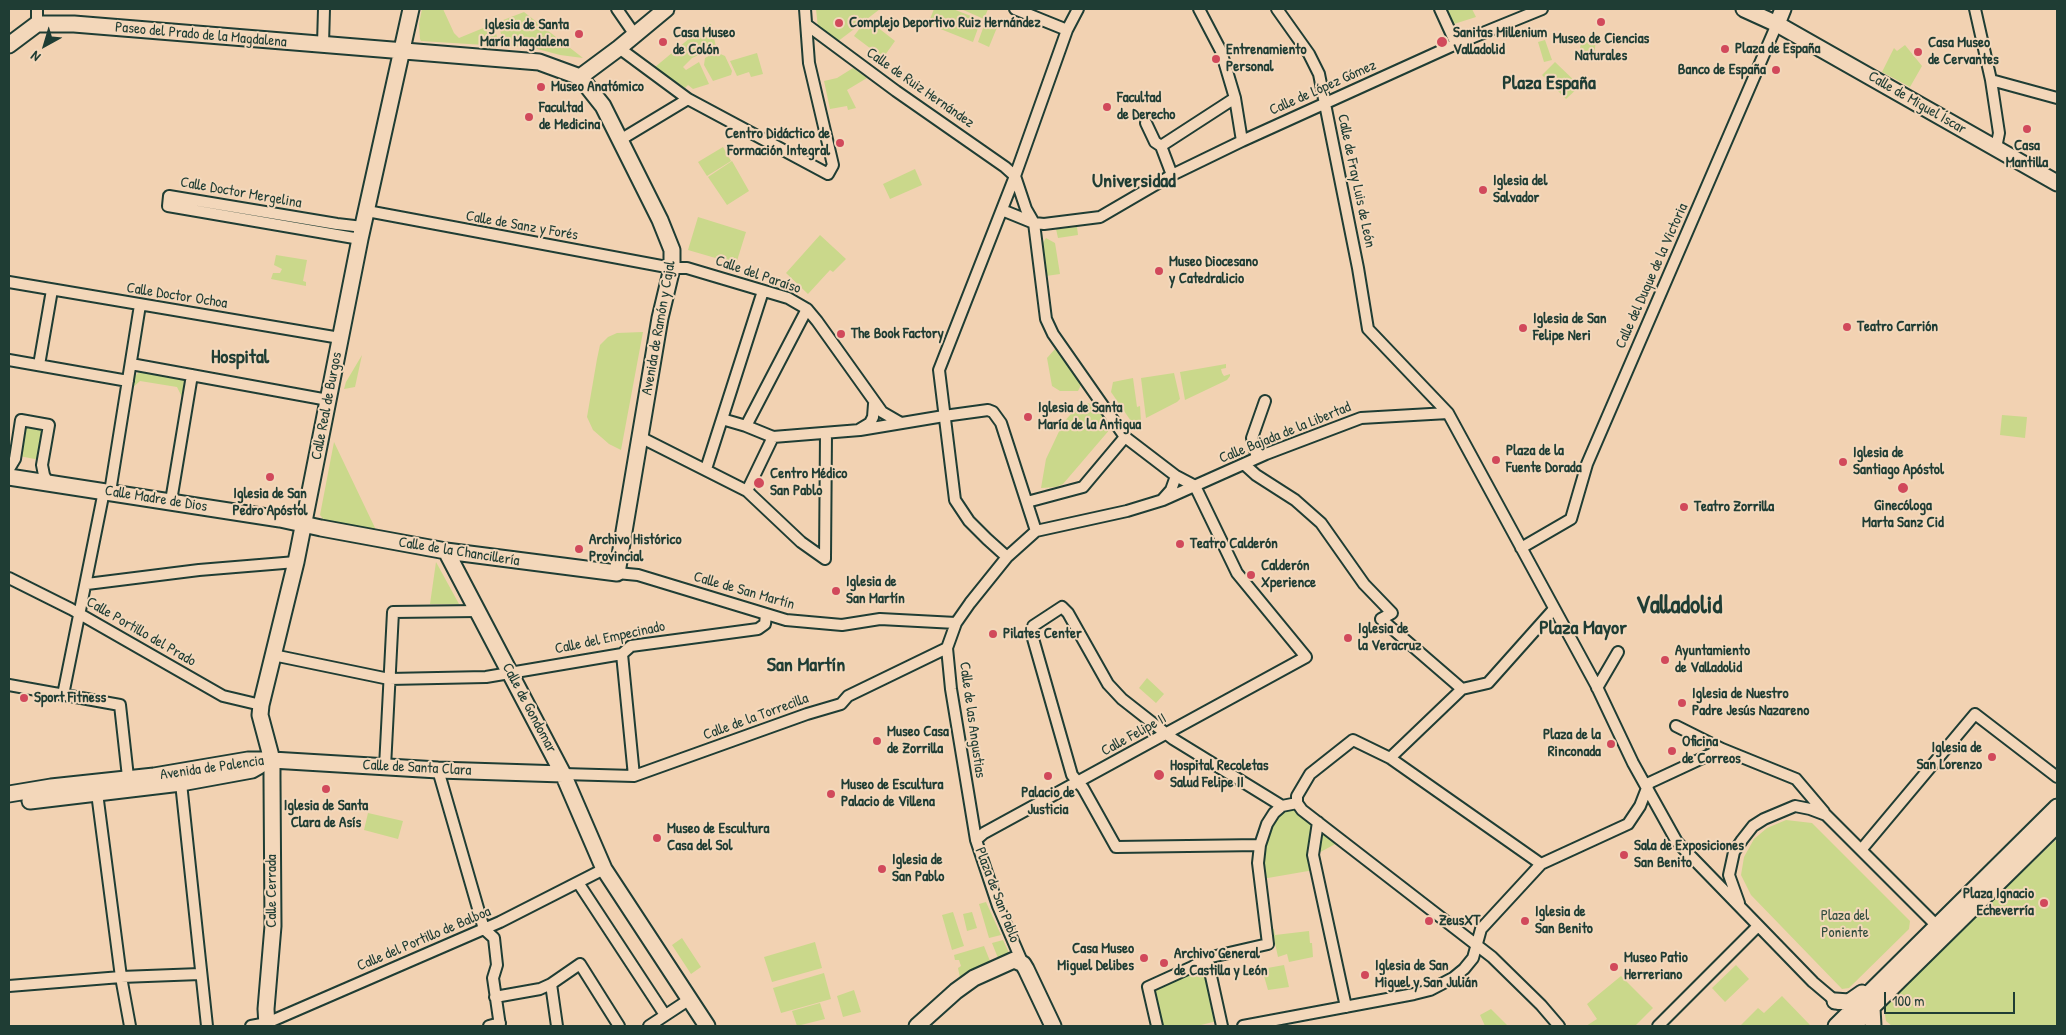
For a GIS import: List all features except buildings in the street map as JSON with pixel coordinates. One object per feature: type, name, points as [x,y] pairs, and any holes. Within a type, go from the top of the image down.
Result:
[{"type":"street","points":[[323,44],[324,9]]},
{"type":"street","name":"Calle Real de Burgos","points":[[272,760],[260,715],[261,705],[296,562],[340,338],[411,9]]},
{"type":"street","points":[[617,9],[635,35]]},
{"type":"street","points":[[401,51],[539,62],[580,77],[666,9]]},
{"type":"street","points":[[619,48],[688,99],[828,174],[833,165],[809,63],[805,9]]},
{"type":"street","points":[[1015,9],[1067,30]]},
{"type":"street","points":[[1007,557],[986,540],[969,521],[955,500],[939,370],[1009,192],[1067,30],[1078,9]]},
{"type":"street","points":[[1199,9],[1221,51],[1235,98],[1242,141]]},
{"type":"street","name":"Calle de Fray Luis de León","points":[[1277,9],[1315,64],[1324,92],[1324,104],[1358,268],[1368,329],[1374,338],[1434,396],[1448,413],[1597,688]]},
{"type":"street","points":[[1440,9],[1456,44]]},
{"type":"street","name":"Calle de López Gómez","points":[[1034,223],[1044,224],[1100,217],[1172,175],[1242,141],[1456,44],[1542,9]]},
{"type":"street","points":[[1744,9],[1777,24],[1783,9]]},
{"type":"street","points":[[1975,9],[1991,80],[1999,133],[1996,148]]},
{"type":"street","name":"Paseo del Prado de la Magdalena","points":[[9,45],[37,16],[74,24],[401,51]]},
{"type":"street","name":"Calle del Duque de la Victoria","points":[[1521,548],[1571,519],[1583,475],[1622,380],[1777,24]]},
{"type":"street","name":"Calle de Miguel Íscar","points":[[1777,24],[2057,183]]},
{"type":"street","name":"Calle de Ruiz Hernández","points":[[807,25],[896,91],[1006,166],[1015,176]]},
{"type":"street","name":"Avenida de Ramón y Cajal","points":[[580,77],[603,106],[660,220],[672,250],[672,268],[660,318],[617,573]]},
{"type":"street","points":[[1991,80],[2057,98]]},
{"type":"street","points":[[1161,146],[1235,98]]},
{"type":"street","points":[[620,140],[688,99]]},
{"type":"street","points":[[1146,123],[1155,142],[1161,146],[1172,175]]},
{"type":"street","points":[[1015,176],[1034,223],[1046,319],[1054,334],[1125,436],[1176,476],[1196,486]]},
{"type":"street","points":[[1009,192],[1022,196]]},
{"type":"street","name":"Calle Doctor Mergelina","points":[[170,196],[338,224],[362,233],[168,206],[170,196]]},
{"type":"street","points":[[1002,210],[1034,223]]},
{"type":"street","name":"Calle de Sanz y Forés","points":[[367,211],[672,268]]},
{"type":"street","name":"Calle del Paraíso","points":[[672,268],[687,268],[788,298],[806,309],[829,335],[874,404],[882,412],[901,423]]},
{"type":"street","name":"Calle Doctor Ochoa","points":[[9,282],[340,338]]},
{"type":"street","points":[[39,365],[52,290]]},
{"type":"street","points":[[706,469],[763,291]]},
{"type":"street","points":[[63,696],[107,492],[140,305]]},
{"type":"street","points":[[746,426],[806,309]]},
{"type":"street","points":[[9,360],[128,381]]},
{"type":"street","points":[[131,364],[328,400]]},
{"type":"street","points":[[171,502],[192,375]]},
{"type":"street","points":[[1257,458],[1252,438],[1265,401]]},
{"type":"street","points":[[860,430],[870,423],[873,417],[874,404]]},
{"type":"street","points":[[722,419],[773,437],[860,430],[988,410],[997,415],[1014,460],[1036,531]]},
{"type":"street","name":"Calle Bajada de la Libertad","points":[[1196,486],[1257,458],[1362,418],[1448,413]]},
{"type":"street","points":[[9,470],[15,459],[22,420],[49,425],[42,465],[48,483]]},
{"type":"street","points":[[640,437],[747,491],[801,542],[825,560],[826,434]]},
{"type":"street","points":[[1027,502],[1083,487],[1125,436]]},
{"type":"street","points":[[747,491],[773,437]]},
{"type":"street","points":[[1245,465],[1295,500],[1321,523],[1364,584],[1392,613],[1380,619],[1462,689]]},
{"type":"street","points":[[1163,500],[1171,490],[1176,476]]},
{"type":"street","name":"Calle Madre de Dios","points":[[9,477],[303,524]]},
{"type":"street","name":"Calle de las Angustias","points":[[976,840],[951,689],[947,648],[956,624],[1007,557],[1036,531],[1127,511],[1163,500],[1196,486]]},
{"type":"street","name":"Calle Felipe II","points":[[976,840],[984,833],[1306,657],[1237,574],[1196,486]]},
{"type":"street","name":"Calle de la Chancillería","points":[[303,524],[446,551],[617,573]]},
{"type":"street","name":"Calle de Gondomar","points":[[446,551],[563,774],[604,870],[707,1026]]},
{"type":"street","points":[[87,584],[199,570],[296,562]]},
{"type":"street","name":"Calle de San Martín","points":[[617,573],[638,575],[786,620],[842,625],[880,619],[956,624]]},
{"type":"street","name":"Calle Portillo del Prado","points":[[9,578],[80,614],[224,696],[261,705]]},
{"type":"street","points":[[1260,845],[1116,848],[1078,782],[1072,775],[1032,635],[1033,626],[1062,607],[1068,613],[1108,684],[1122,699],[1167,734],[1282,806]]},
{"type":"street","points":[[1390,758],[1462,689],[1488,682],[1554,609]]},
{"type":"street","points":[[385,767],[393,612],[478,611]]},
{"type":"street","name":"Calle del Empecinado","points":[[273,654],[389,679],[486,676],[622,654],[631,646],[758,629],[765,624],[766,615]]},
{"type":"street","name":"Calle de la Torrecilla","points":[[563,774],[634,776],[807,714],[841,704],[848,696],[947,648]]},
{"type":"street","points":[[1618,652],[1597,688],[1646,787],[1677,842],[1813,982],[1861,1022]]},
{"type":"street","points":[[622,654],[634,776]]},
{"type":"street","points":[[9,685],[120,705],[128,777]]},
{"type":"street","points":[[1861,850],[1975,714],[2057,777]]},
{"type":"street","points":[[1676,726],[1722,749],[1796,779],[1826,815],[1936,926]]},
{"type":"street","points":[[1540,864],[1390,758],[1353,740],[1310,774],[1297,796],[1302,810],[1492,957],[1541,1005],[1559,1026]]},
{"type":"street","points":[[1243,1026],[1430,990],[1453,978],[1473,958],[1481,929],[1540,864],[1628,824],[1640,806],[1646,787],[1650,783],[1722,749]]},
{"type":"street","name":"Avenida de Palencia","points":[[9,794],[128,777],[154,776],[248,760],[272,760]]},
{"type":"street","name":"Calle de Santa Clara","points":[[272,760],[438,770],[563,774]]},
{"type":"street","name":"Avenida de Palencia","points":[[9,805],[181,783],[252,770],[272,760]]},
{"type":"street","name":"Calle Cerrada","points":[[267,1025],[272,926],[272,760]]},
{"type":"street","points":[[438,770],[484,929],[494,938],[498,964],[492,978],[500,1024],[489,1026]]},
{"type":"street","points":[[181,783],[206,1026]]},
{"type":"street","points":[[97,793],[130,1026]]},
{"type":"street","points":[[1158,1026],[1148,987],[1207,958],[1268,944],[1258,863],[1260,845],[1267,824],[1274,813],[1282,806],[1298,803]]},
{"type":"street","points":[[1740,906],[1729,875],[1738,846],[1754,826],[1764,819],[1795,806],[1810,808],[1826,815]]},
{"type":"street","points":[[1835,1001],[1845,1003],[1855,1000],[1875,984],[1910,946],[1920,942],[2057,807]]},
{"type":"street","points":[[1318,822],[1313,855],[1346,1006]]},
{"type":"street","points":[[1836,1026],[1861,1022],[1872,1008],[2057,825]]},
{"type":"street","name":"Plaza de San Pablo","points":[[976,840],[1018,958],[1053,1026]]},
{"type":"street","name":"Calle del Portillo de Balboa","points":[[251,1026],[267,1025],[484,929],[579,884],[604,870]]},
{"type":"street","points":[[579,884],[665,1015]]},
{"type":"street","points":[[1936,926],[1958,923]]},
{"type":"street","points":[[1658,1026],[1758,926]]},
{"type":"street","name":"Plaza de San Pablo","points":[[917,1026],[978,975],[1018,958]]},
{"type":"street","points":[[1207,958],[1222,1026]]},
{"type":"street","points":[[496,997],[540,989],[551,984],[580,964],[619,1026]]},
{"type":"street","points":[[9,986],[122,976],[200,974]]},
{"type":"street","points":[[551,984],[557,1026]]},
{"type":"street","points":[[1861,1022],[1875,984]]},
{"type":"street","points":[[649,1026],[690,999]]},
{"type":"street","points":[[923,1026],[950,999]]},
{"type":"green space","points":[[422,9],[443,9],[454,33],[459,38],[493,24],[500,46],[421,41],[419,24]]},
{"type":"green space","name":"Complejo Deportivo Ruiz Hernández","points":[[816,9],[880,9],[867,19],[895,41],[883,58],[854,36],[866,20],[837,42],[818,28]]},
{"type":"green space","points":[[934,9],[953,9],[981,20],[973,42],[928,24]]},
{"type":"green space","points":[[961,9],[988,9],[984,19]]},
{"type":"green space","points":[[1446,9],[1472,9],[1476,17],[1454,24]]},
{"type":"green space","points":[[524,12],[583,58],[560,55],[530,47],[504,46],[498,22]]},
{"type":"green space","points":[[986,20],[998,25],[989,47],[978,42]]},
{"type":"green space","points":[[711,24],[716,47],[692,58],[683,67],[686,70],[699,62],[709,84],[693,89],[688,85],[685,88],[655,67],[702,28]]},
{"type":"green space","points":[[1591,33],[1596,39],[1594,57],[1579,54],[1581,43]]},
{"type":"green space","points":[[1545,40],[1552,60],[1544,62],[1538,42]]},
{"type":"green space","points":[[1905,45],[1922,66],[1910,87],[1882,72],[1894,48],[1897,51]]},
{"type":"green space","points":[[716,52],[725,56],[732,71],[731,75],[713,81],[704,65],[705,58]]},
{"type":"green space","points":[[757,53],[763,74],[751,77],[749,72],[737,76],[730,61]]},
{"type":"green space","points":[[1555,62],[1580,86],[1566,99],[1542,75]]},
{"type":"green space","points":[[853,68],[867,78],[847,90],[856,108],[848,110],[847,106],[830,109],[824,81],[837,78]]},
{"type":"green space","points":[[723,147],[731,161],[707,176],[698,162]]},
{"type":"green space","points":[[732,161],[749,191],[727,205],[708,177]]},
{"type":"green space","points":[[915,169],[922,185],[890,199],[883,184]]},
{"type":"green space","points":[[698,217],[746,232],[736,264],[688,250]]},
{"type":"green space","points":[[1077,227],[1078,235],[1058,238],[1056,229]]},
{"type":"green space","points":[[820,235],[846,259],[833,272],[830,270],[808,294],[786,273]]},
{"type":"green space","points":[[1046,238],[1055,243],[1060,274],[1046,276],[1041,246]]},
{"type":"green space","points":[[276,255],[307,260],[303,281],[306,282],[306,286],[271,279],[273,273],[280,273],[282,269],[274,265]]},
{"type":"green space","points":[[643,332],[621,450],[609,444],[593,430],[587,417],[597,359],[600,345],[608,337],[617,333]]},
{"type":"green space","points":[[1055,349],[1081,385],[1078,391],[1060,391],[1052,386],[1047,358]]},
{"type":"green space","points":[[362,355],[355,387],[344,389],[346,382]]},
{"type":"green space","points":[[1226,364],[1226,368],[1221,369],[1224,376],[1230,374],[1227,380],[1185,400],[1180,372]]},
{"type":"green space","points":[[139,372],[181,378],[184,380],[182,397],[177,387],[140,381],[132,388],[134,377]]},
{"type":"green space","points":[[1174,373],[1180,399],[1146,418],[1141,378]]},
{"type":"green space","points":[[1133,378],[1137,407],[1140,406],[1141,421],[1133,424],[1111,392],[1113,382]]},
{"type":"green space","points":[[1088,403],[1096,407],[1111,428],[1063,484],[1056,487],[1041,488],[1046,459],[1063,423],[1077,407]]},
{"type":"green space","points":[[2002,415],[2027,417],[2025,438],[2000,435]]},
{"type":"green space","points":[[24,425],[45,428],[40,460],[19,456]]},
{"type":"green space","points":[[334,442],[376,530],[324,520],[320,515]]},
{"type":"green space","points":[[436,562],[459,604],[430,604]]},
{"type":"green space","points":[[1147,678],[1164,694],[1156,703],[1139,688]]},
{"type":"green space","points":[[1292,805],[1339,842],[1311,857],[1314,870],[1262,879],[1261,855],[1275,814]]},
{"type":"green space","points":[[368,813],[403,821],[398,839],[364,830]]},
{"type":"green space","name":"Plaza del Poniente","points":[[1786,820],[1812,823],[1910,921],[1909,929],[1849,988],[1842,989],[1751,895],[1741,875],[1744,857],[1754,839],[1767,828]]},
{"type":"green space","points":[[2057,839],[2057,1026],[1892,1026],[1886,1021],[1884,1008],[1986,906]]},
{"type":"green space","points":[[986,902],[1001,935],[989,938],[979,904]]},
{"type":"green space","points":[[953,912],[964,946],[952,950],[942,915]]},
{"type":"green space","points":[[972,912],[977,928],[967,931],[963,914]]},
{"type":"green space","points":[[1272,929],[1274,929],[1275,935],[1309,931],[1313,957],[1289,962],[1287,954],[1278,957]]},
{"type":"green space","points":[[682,938],[701,967],[691,974],[672,945]]},
{"type":"green space","points":[[1003,940],[1009,953],[998,958],[992,943]]},
{"type":"green space","points":[[815,942],[822,968],[772,982],[764,957]]},
{"type":"green space","points":[[984,946],[990,961],[960,978],[958,968],[961,966],[959,960],[955,960],[954,955]]},
{"type":"green space","points":[[1284,965],[1289,987],[1268,990],[1262,969]]},
{"type":"green space","points":[[1736,965],[1749,979],[1725,1002],[1712,988]]},
{"type":"green space","points":[[1196,971],[1206,974],[1217,1021],[1197,1026],[1162,1026],[1153,990]]},
{"type":"green space","points":[[824,973],[831,999],[781,1013],[773,988]]},
{"type":"green space","points":[[1621,976],[1653,1008],[1635,1026],[1586,1026],[1597,1019],[1587,1004]]},
{"type":"green space","points":[[854,990],[861,1012],[843,1017],[837,996]]},
{"type":"green space","points":[[1782,996],[1809,1026],[1740,1026],[1758,1008],[1764,1013]]},
{"type":"green space","points":[[820,1003],[825,1019],[797,1026],[792,1011]]},
{"type":"green space","points":[[1491,1009],[1508,1026],[1485,1026],[1480,1015]]},
{"type":"place","name":"Museo de Ciencias Naturales","points":[[1601,22]]},
{"type":"place","name":"Complejo Deportivo Ruiz Hernández","points":[[839,23]]},
{"type":"place","name":"Iglesia de Santa María Magdalena","points":[[579,34]]},
{"type":"place","name":"Casa Museo de Colón","points":[[663,42]]},
{"type":"place","name":"Sanitas Millenium Valladolid","points":[[1442,42]]},
{"type":"place","name":"Plaza de España","points":[[1725,49]]},
{"type":"place","name":"Casa Museo de Cervantes","points":[[1918,52]]},
{"type":"place","name":"Entrenamiento Personal","points":[[1216,59]]},
{"type":"place","name":"Banco de España","points":[[1776,70]]},
{"type":"place","name":"Museo Anatómico","points":[[541,87]]},
{"type":"place","name":"Facultad de Derecho","points":[[1107,107]]},
{"type":"place","name":"Facultad de Medicina","points":[[529,117]]},
{"type":"place","name":"Casa Mantilla","points":[[2027,129]]},
{"type":"place","name":"Centro Didáctico de Formación Integral","points":[[840,143]]},
{"type":"place","name":"Iglesia del Salvador","points":[[1483,190]]},
{"type":"place","name":"Museo Diocesano y Catedralicio","points":[[1159,271]]},
{"type":"place","name":"Teatro Carrión","points":[[1847,327]]},
{"type":"place","name":"Iglesia de San Felipe Neri","points":[[1523,328]]},
{"type":"place","name":"The Book Factory","points":[[841,334]]},
{"type":"place","name":"Iglesia de Santa María de la Antigua","points":[[1028,417]]},
{"type":"place","name":"Plaza de la Fuente Dorada","points":[[1496,460]]},
{"type":"place","name":"Iglesia de Santiago Apóstol","points":[[1843,462]]},
{"type":"place","name":"Iglesia de San Pedro Apóstol","points":[[270,477]]},
{"type":"place","name":"Centro Médico San Pablo","points":[[759,483]]},
{"type":"place","name":"Ginecóloga Marta Sanz Cid","points":[[1903,488]]},
{"type":"place","name":"Teatro Zorrilla","points":[[1684,507]]},
{"type":"place","name":"Teatro Calderón","points":[[1180,544]]},
{"type":"place","name":"Archivo Histórico Provincial","points":[[579,549]]},
{"type":"place","name":"Calderón Xperience","points":[[1251,575]]},
{"type":"place","name":"Iglesia de San Martín","points":[[836,591]]},
{"type":"place","name":"Pilates Center","points":[[993,634]]},
{"type":"place","name":"Iglesia de la Veracruz","points":[[1348,638]]},
{"type":"place","name":"Ayuntamiento de Valladolid","points":[[1665,660]]},
{"type":"place","name":"Sport Fitness","points":[[24,698]]},
{"type":"place","name":"Iglesia de Nuestro Padre Jesús Nazareno","points":[[1682,703]]},
{"type":"place","name":"Museo Casa de Zorrilla","points":[[877,741]]},
{"type":"place","name":"Plaza de la Rinconada","points":[[1611,744]]},
{"type":"place","name":"Oficina de Correos","points":[[1672,751]]},
{"type":"place","name":"Iglesia de San Lorenzo","points":[[1992,757]]},
{"type":"place","name":"Hospital Recoletas Salud Felipe II","points":[[1159,775]]},
{"type":"place","name":"Palacio de Justicia","points":[[1048,776]]},
{"type":"place","name":"Iglesia de Santa Clara de Asís","points":[[326,789]]},
{"type":"place","name":"Museo de Escultura Palacio de Villena","points":[[831,794]]},
{"type":"place","name":"Museo de Escultura Casa del Sol","points":[[657,838]]},
{"type":"place","name":"Sala de Exposiciones San Benito","points":[[1624,855]]},
{"type":"place","name":"Iglesia de San Pablo","points":[[882,869]]},
{"type":"place","name":"Plaza Ignacio Echeverría","points":[[2044,903]]},
{"type":"place","name":"ZeusXT","points":[[1429,921]]},
{"type":"place","name":"Iglesia de San Benito","points":[[1525,921]]},
{"type":"place","name":"Casa Museo Miguel Delibes","points":[[1144,958]]},
{"type":"place","name":"Archivo General de Castilla y León","points":[[1164,963]]},
{"type":"place","name":"Museo Patio Herreriano","points":[[1614,967]]},
{"type":"place","name":"Iglesia de San Miguel y San Julián","points":[[1365,975]]},
{"type":"district","name":"Plaza España","points":[[1549,84]]},
{"type":"district","name":"Universidad","points":[[1134,182]]},
{"type":"district","name":"Hospital","points":[[240,358]]},
{"type":"district","name":"Valladolid","points":[[1679,606]]},
{"type":"district","name":"Plaza Mayor","points":[[1583,629]]},
{"type":"district","name":"San Martín","points":[[806,666]]}]
